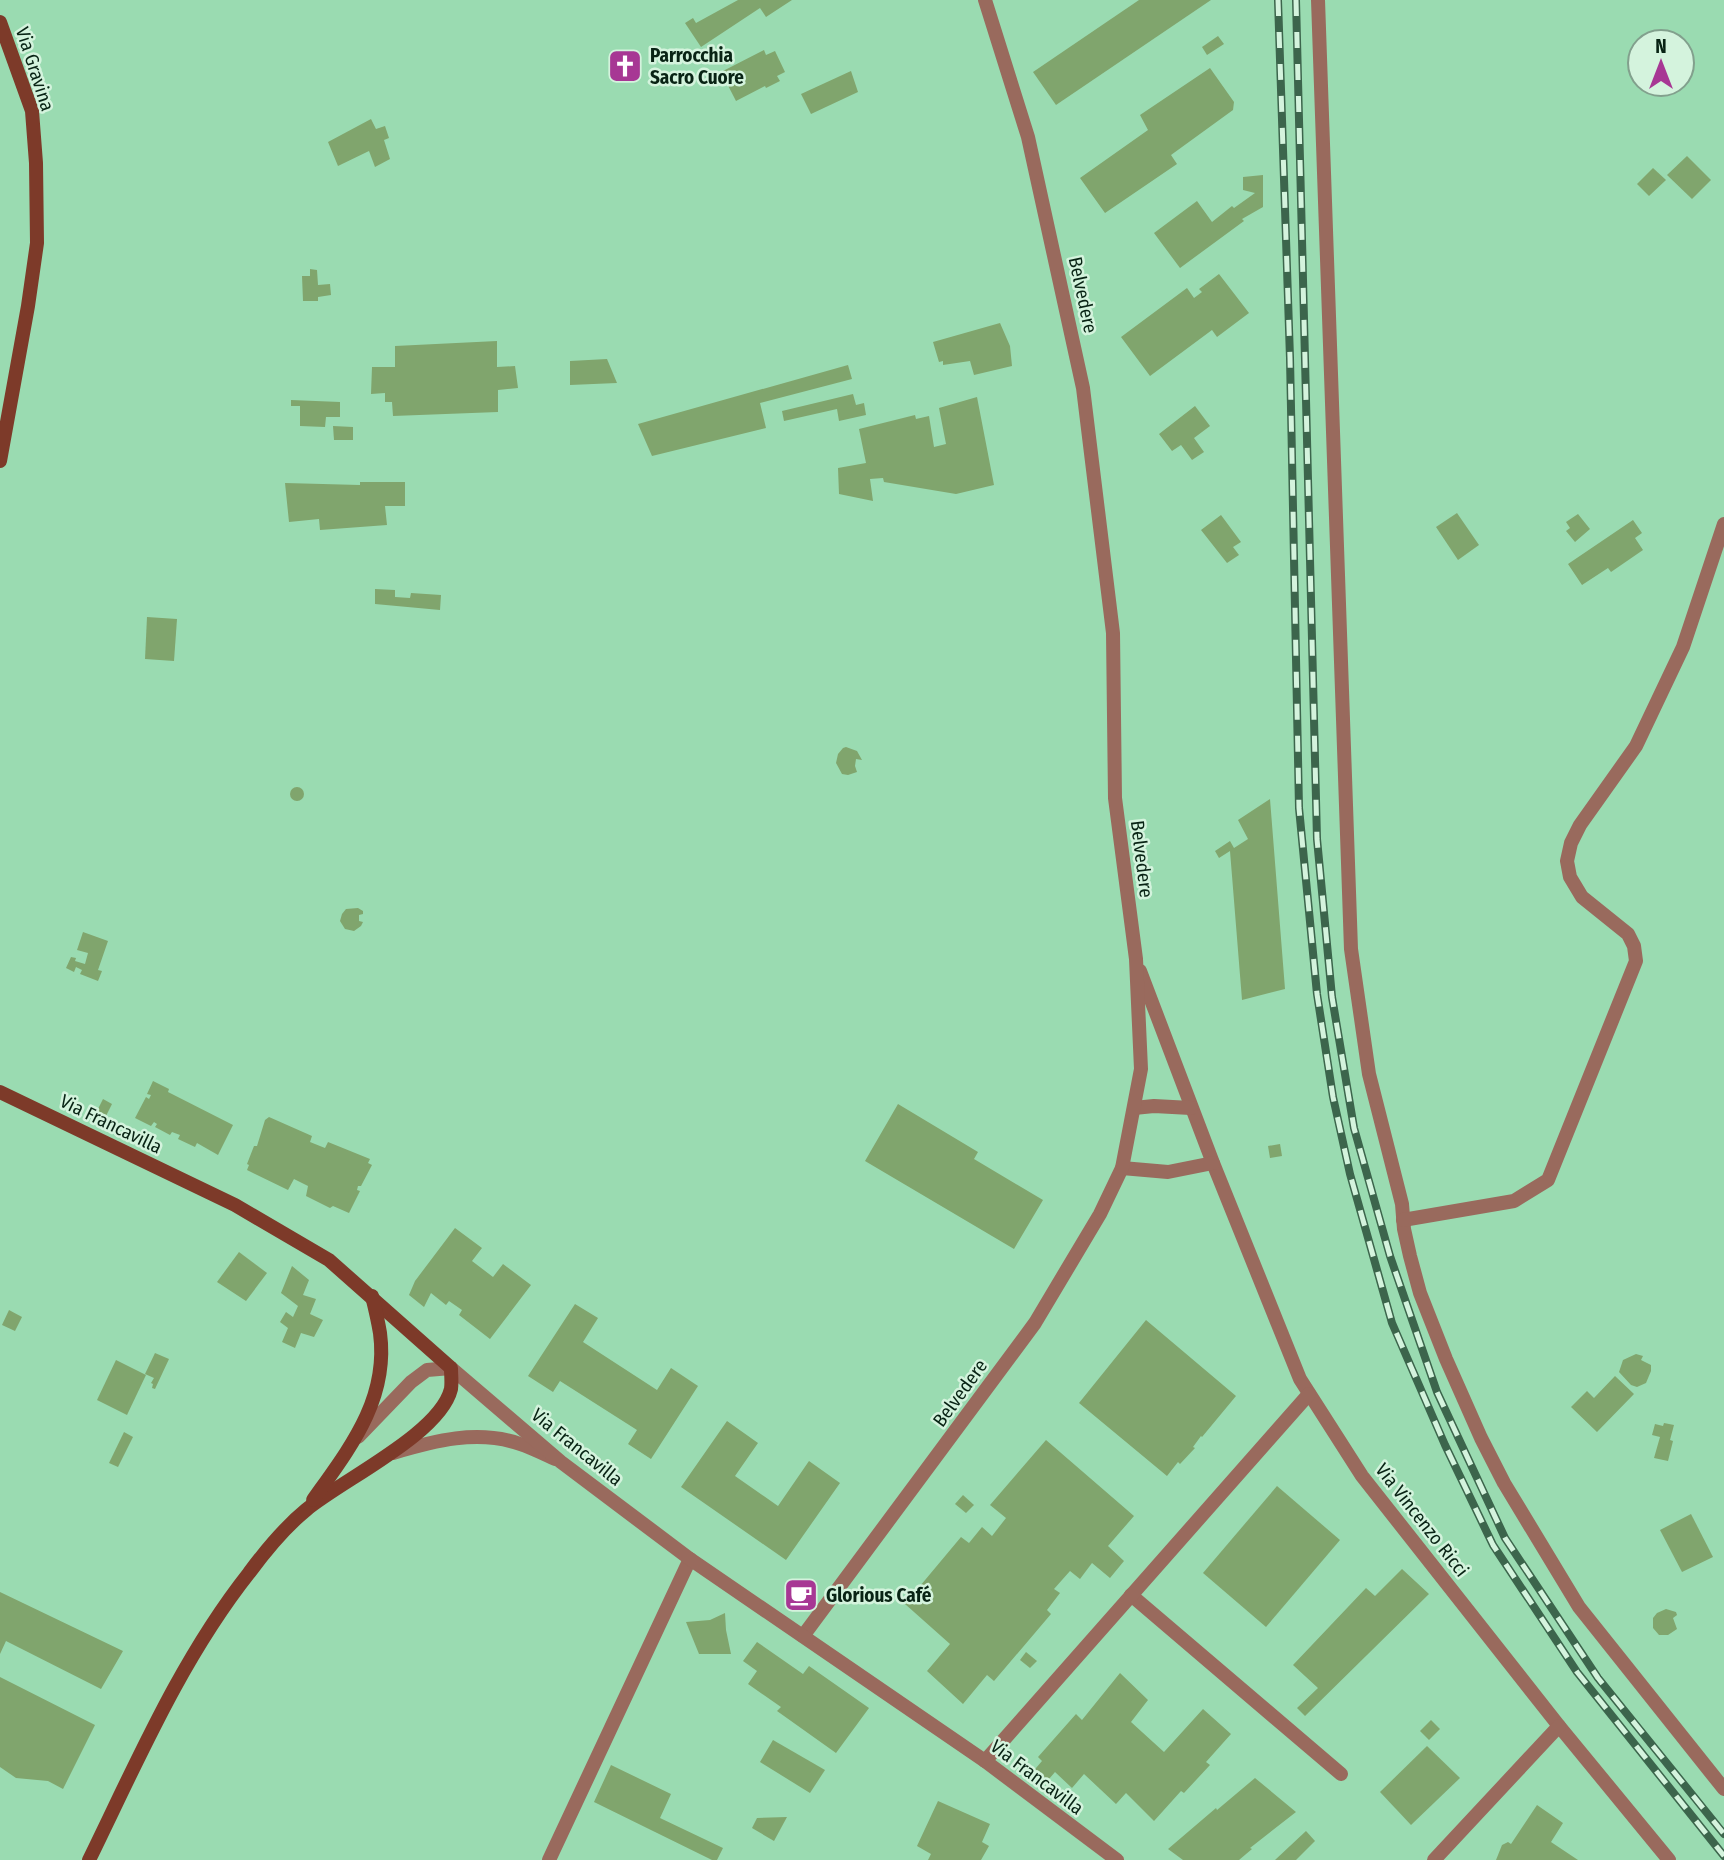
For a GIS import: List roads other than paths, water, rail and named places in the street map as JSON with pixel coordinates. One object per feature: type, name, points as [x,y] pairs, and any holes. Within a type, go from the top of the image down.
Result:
[{"type":"main road","name":"Via Gravina","points":[[0,22],[32,111],[37,243],[0,461]]},
{"type":"main road","name":"Via Francavilla","points":[[0,1092],[234,1205],[329,1260],[451,1368]]},
{"type":"main road","points":[[306,1510],[357,1438],[374,1401],[381,1370],[380,1334],[372,1296]]},
{"type":"main road","points":[[89,1860],[182,1673],[226,1601],[272,1543],[306,1510],[424,1429],[443,1406],[451,1388],[451,1368]]},
{"type":"street","name":"Belvedere","points":[[803,1636],[1035,1323],[1100,1214],[1122,1168],[1141,1069],[1136,959],[1115,798],[1113,633],[1083,388],[1028,136],[985,0]]},
{"type":"street","points":[[1318,0],[1351,949],[1369,1074],[1402,1204],[1410,1256],[1429,1315],[1480,1438],[1504,1483],[1579,1607],[1724,1789]]},
{"type":"street","points":[[1404,1220],[1514,1201],[1548,1180],[1636,961],[1634,946],[1628,934],[1582,897],[1570,877],[1567,861],[1570,843],[1636,746],[1683,648],[1724,524]]},
{"type":"street","name":"Via Vincenzo Ricci","points":[[1136,959],[1191,1108],[1300,1379],[1362,1476],[1559,1726],[1669,1860]]},
{"type":"street","points":[[1135,1108],[1191,1108]]},
{"type":"street","points":[[1122,1168],[1168,1172],[1213,1163]]},
{"type":"street","points":[[357,1438],[411,1382],[427,1370],[451,1368]]},
{"type":"street","name":"Via Francavilla","points":[[451,1368],[561,1462],[690,1559],[985,1761],[1117,1860]]},
{"type":"street","points":[[985,1761],[1309,1394]]},
{"type":"street","points":[[384,1455],[433,1441],[487,1436],[520,1443],[561,1462]]},
{"type":"street","points":[[549,1860],[690,1559]]},
{"type":"street","points":[[1131,1595],[1341,1774]]},
{"type":"street","points":[[1434,1860],[1559,1726]]},
{"type":"railway","points":[[1278,0],[1290,358],[1299,808],[1317,994],[1333,1097],[1350,1174],[1392,1323],[1445,1445],[1493,1545],[1577,1672],[1724,1856]]},
{"type":"railway","points":[[1296,0],[1317,839],[1332,997],[1354,1128],[1390,1256],[1437,1392],[1505,1538],[1598,1678],[1724,1834]]},
{"type":"place","name":"Parrocchia Sacro Cuore","points":[[625,66]]},
{"type":"place","name":"Glorious Café","points":[[801,1595]]}]
